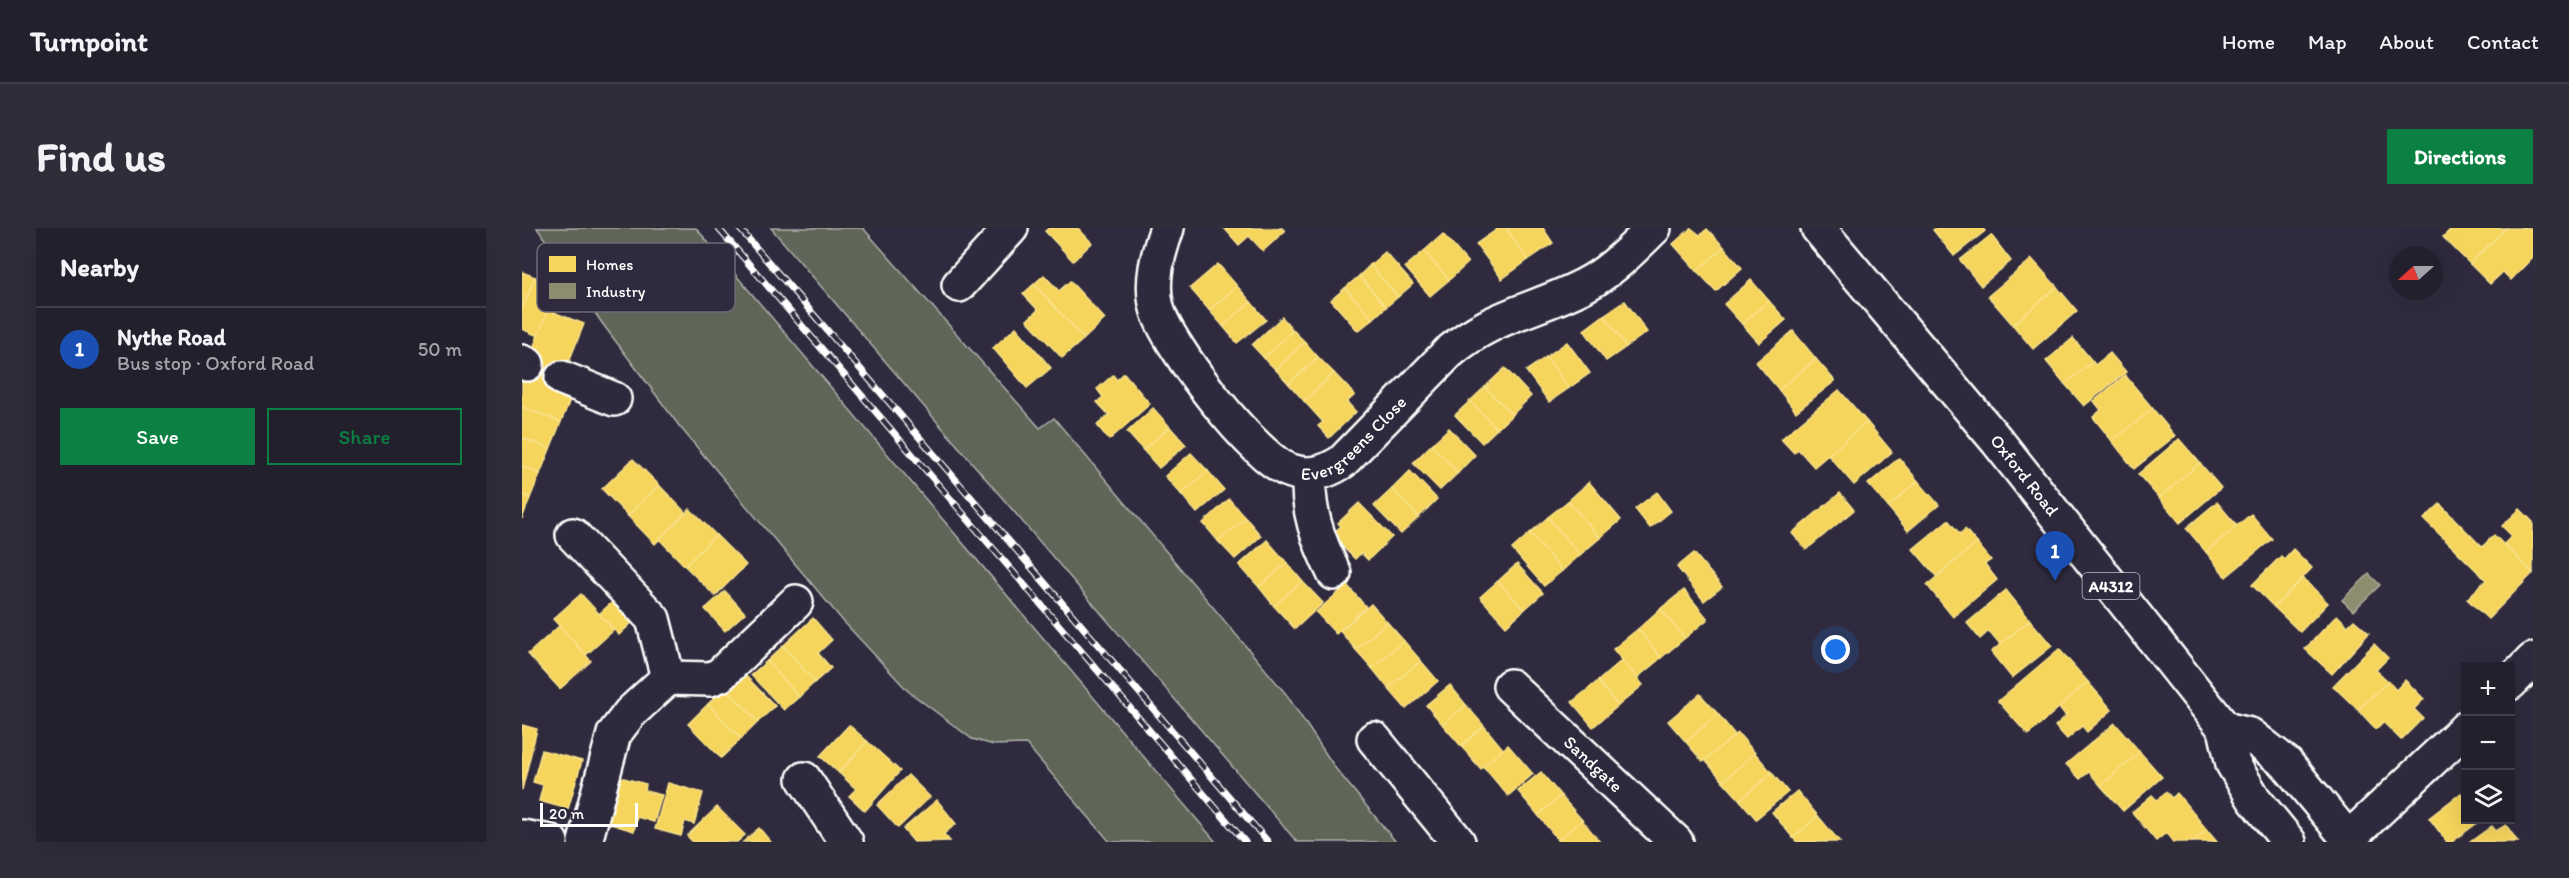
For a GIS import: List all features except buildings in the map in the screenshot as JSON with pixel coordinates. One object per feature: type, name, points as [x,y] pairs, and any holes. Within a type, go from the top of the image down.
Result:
[{"type":"street","points":[[959,285],[1011,228]]},
{"type":"street","name":"Evergreens Close","points":[[1167,228],[1153,288],[1158,310],[1168,334],[1189,367],[1260,452],[1280,467],[1309,474],[1326,471],[1342,462],[1448,352],[1465,338],[1493,322],[1599,278],[1654,228]]},
{"type":"street","name":"Oxford Road","points":[[1818,228],[1998,442],[2224,729],[2233,764],[2254,799],[2289,842]]},
{"type":"street","points":[[562,378],[614,399]]},
{"type":"street","points":[[1309,474],[1310,509],[1319,542],[1334,573]]},
{"type":"street","points":[[573,535],[653,619],[668,678]]},
{"type":"street","points":[[585,842],[614,734],[630,713],[668,678],[710,679],[720,675],[796,602]]},
{"type":"street","points":[[2515,679],[2533,660]]},
{"type":"street","name":"Sandgate","points":[[1510,686],[1676,842]]},
{"type":"street","points":[[2224,729],[2250,735],[2286,763],[2348,841],[2461,733]]},
{"type":"street","points":[[1374,739],[1458,842]]},
{"type":"street","points":[[804,779],[846,842]]},
{"type":"street","points":[[522,837],[550,842]]},
{"type":"green space","points":[[537,228],[696,228],[709,243],[547,243]]},
{"type":"green space","points":[[771,228],[863,228],[1040,428],[1054,418],[1286,694],[1336,769],[1396,842],[1297,842]]},
{"type":"green space","points":[[735,274],[1216,842],[1110,842],[1026,744],[994,745],[972,739],[908,691],[843,621],[680,427],[594,312],[735,312]]},
{"type":"railway","points":[[718,228],[731,243]]},
{"type":"railway","points":[[739,228],[1268,842]]},
{"type":"railway","points":[[735,248],[1245,842]]},
{"type":"place","name":"Nythe Road","points":[[2055,581]]}]
